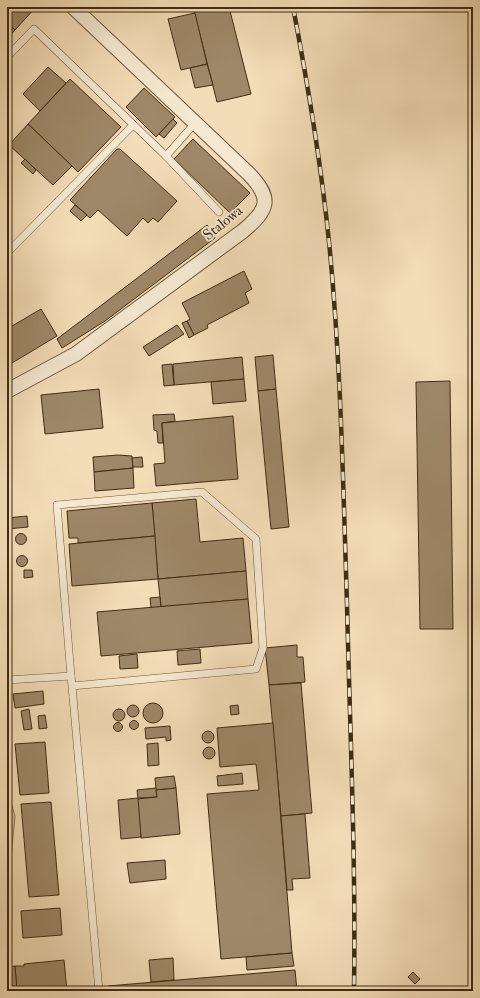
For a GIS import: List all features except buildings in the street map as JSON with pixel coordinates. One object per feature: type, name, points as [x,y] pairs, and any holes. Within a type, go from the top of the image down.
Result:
[{"type":"street","name":"Stalowa","points":[[7,391],[76,354],[243,232],[258,217],[263,209],[265,200],[264,194],[260,187],[196,122],[73,7]]},
{"type":"lane","points":[[7,57],[34,29],[166,156],[219,212]]},
{"type":"lane","points":[[166,156],[196,122]]},
{"type":"lane","points":[[7,253],[133,125]]},
{"type":"lane","points":[[72,686],[256,669],[263,648],[256,539],[202,492],[57,505],[71,676],[99,991]]},
{"type":"lane","points":[[7,680],[71,676]]},
{"type":"shaded area","points":[[7,789],[15,816],[7,901]]},
{"type":"railway","points":[[293,7],[309,95],[322,183],[333,287],[339,377],[352,798],[354,991]]}]
